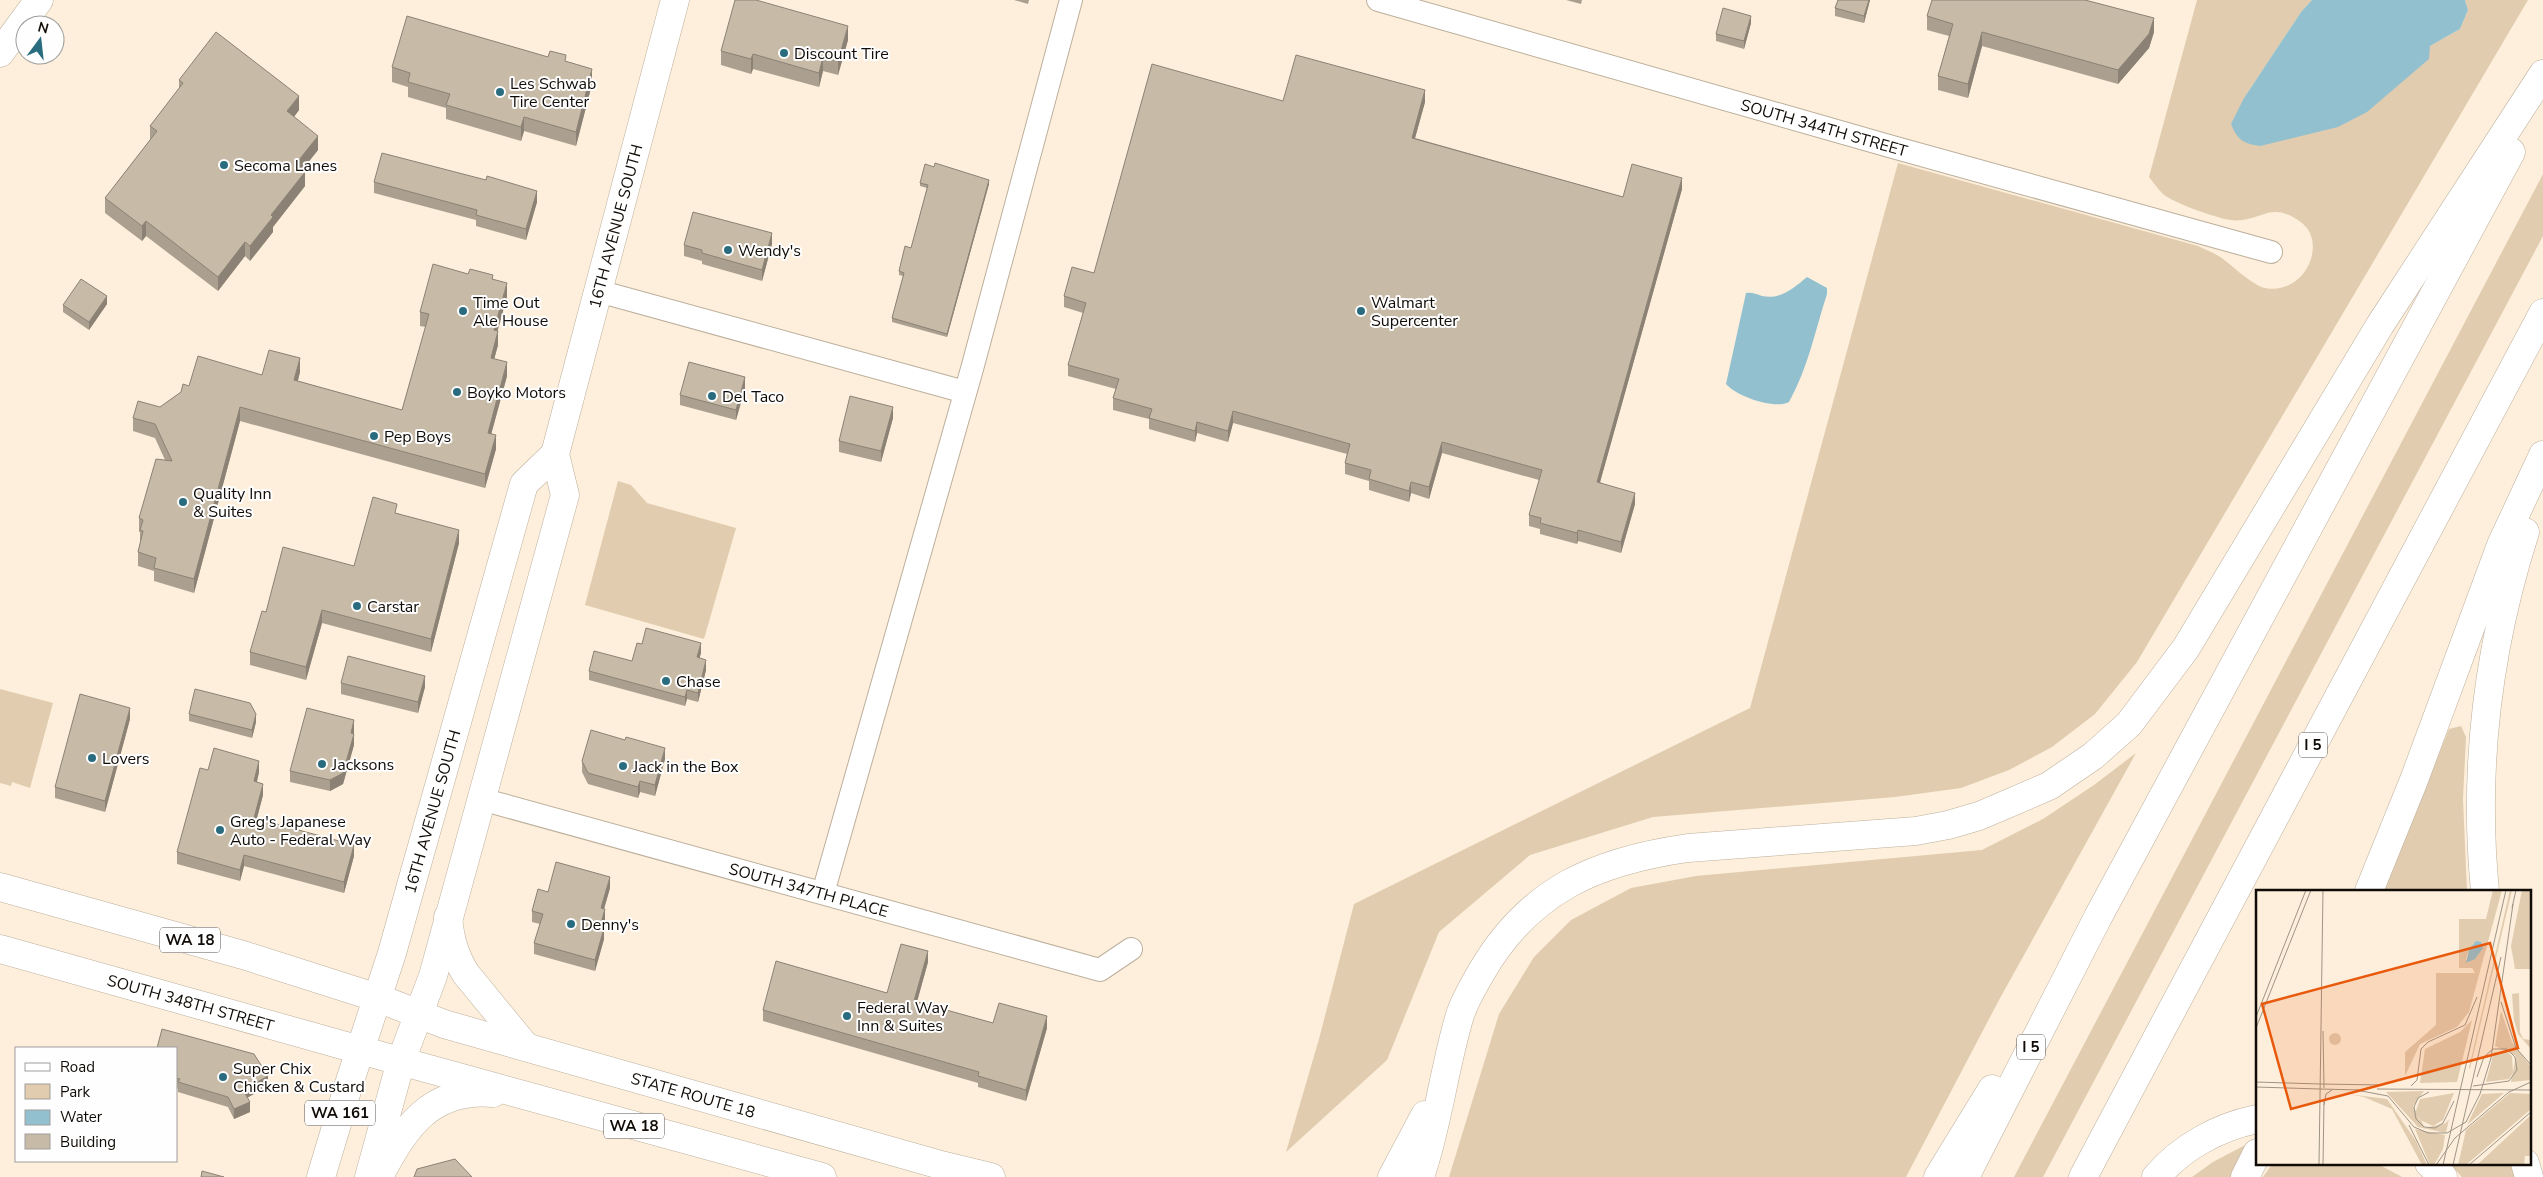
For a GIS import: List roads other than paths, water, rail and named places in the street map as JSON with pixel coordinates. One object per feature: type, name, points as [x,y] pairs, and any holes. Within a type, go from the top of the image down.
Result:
[{"type":"main road","points":[[0,53],[39,0]]},
{"type":"main road","name":"16TH AVENUE SOUTH","points":[[369,1177],[381,1055],[398,1005],[433,976],[565,495],[555,454],[675,0]]},
{"type":"main road","points":[[1420,1177],[1460,1013],[1490,957],[1527,913],[1579,877],[1620,861],[1663,851],[1916,831],[1948,825],[1978,816],[2048,786],[2093,756],[2118,735],[2152,696],[2186,648],[2380,325],[2543,74]]},
{"type":"main road","name":"I 5","points":[[1965,1177],[2098,917],[2543,94]]},
{"type":"main road","name":"I 5","points":[[2083,1177],[2543,313]]},
{"type":"main road","name":"16TH AVENUE SOUTH","points":[[321,1177],[381,1055],[398,1005],[392,953],[524,484],[555,454]]},
{"type":"main road","points":[[2369,890],[2414,780],[2501,545],[2543,456]]},
{"type":"main road","points":[[2485,890],[2481,813],[2484,731],[2488,694],[2496,639],[2511,576],[2543,475]]},
{"type":"main road","name":"WA 18","points":[[0,887],[243,954],[398,1005]]},
{"type":"main road","points":[[448,917],[450,936],[458,961],[466,974],[526,1046]]},
{"type":"main road","points":[[1938,1177],[2098,917]]},
{"type":"main road","name":"SOUTH 348TH STREET","points":[[0,949],[381,1055]]},
{"type":"main road","name":"STATE ROUTE 18","points":[[398,1005],[444,1024],[937,1164],[991,1177]]},
{"type":"main road","name":"WA 18","points":[[381,1055],[740,1156],[822,1177]]},
{"type":"main road","points":[[1392,1177],[1444,1081]]},
{"type":"main road","points":[[379,1177],[392,1151],[408,1127],[424,1112],[438,1103],[458,1096],[479,1092],[527,1096]]},
{"type":"main road","points":[[2156,1177],[2195,1143],[2222,1130],[2256,1119]]},
{"type":"main road","points":[[2245,1177],[2256,1155]]},
{"type":"main road","points":[[740,1156],[787,1177]]},
{"type":"main road","points":[[2430,1164],[2443,1177]]},
{"type":"main road","points":[[2525,1164],[2529,1177]]},
{"type":"street","points":[[824,892],[965,392],[1071,0]]},
{"type":"street","name":"SOUTH 344TH STREET","points":[[1378,0],[1442,8],[1889,146],[2271,252]]},
{"type":"street","points":[[598,292],[965,392]]},
{"type":"street","name":"SOUTH 347TH PLACE","points":[[481,799],[824,892],[1100,970],[1131,949]]},
{"type":"water","points":[[2312,0],[2465,0],[2468,10],[2460,29],[2430,46],[2429,59],[2367,112],[2338,127],[2260,146],[2249,144],[2238,137],[2231,124],[2244,98],[2301,12]]},
{"type":"water","points":[[1807,277],[1827,288],[1827,294],[1806,363],[1789,402],[1783,404],[1766,403],[1731,389],[1726,384],[1746,293],[1769,297],[1781,295]]},
{"type":"place","name":"Discount Tire","points":[[784,53]]},
{"type":"place","name":"Les Schwab Tire Center","points":[[500,92]]},
{"type":"place","name":"Secoma Lanes","points":[[224,165]]},
{"type":"place","name":"Wendy's","points":[[728,250]]},
{"type":"place","name":"Time Out Ale House","points":[[463,311]]},
{"type":"place","name":"Walmart Supercenter","points":[[1361,311]]},
{"type":"place","name":"Boyko Motors","points":[[457,392]]},
{"type":"place","name":"Del Taco","points":[[712,396]]},
{"type":"place","name":"Pep Boys","points":[[374,436]]},
{"type":"place","name":"Quality Inn & Suites","points":[[183,502]]},
{"type":"place","name":"Carstar","points":[[357,606]]},
{"type":"place","name":"Chase","points":[[666,681]]},
{"type":"place","name":"Lovers","points":[[92,758]]},
{"type":"place","name":"Jacksons","points":[[322,764]]},
{"type":"place","name":"Jack in the Box","points":[[623,766]]},
{"type":"place","name":"Greg's Japanese Auto - Federal Way","points":[[220,830]]},
{"type":"place","name":"Denny's","points":[[571,924]]},
{"type":"place","name":"Federal Way Inn & Suites","points":[[847,1016]]},
{"type":"place","name":"Super Chix Chicken & Custard","points":[[223,1077]]}]
